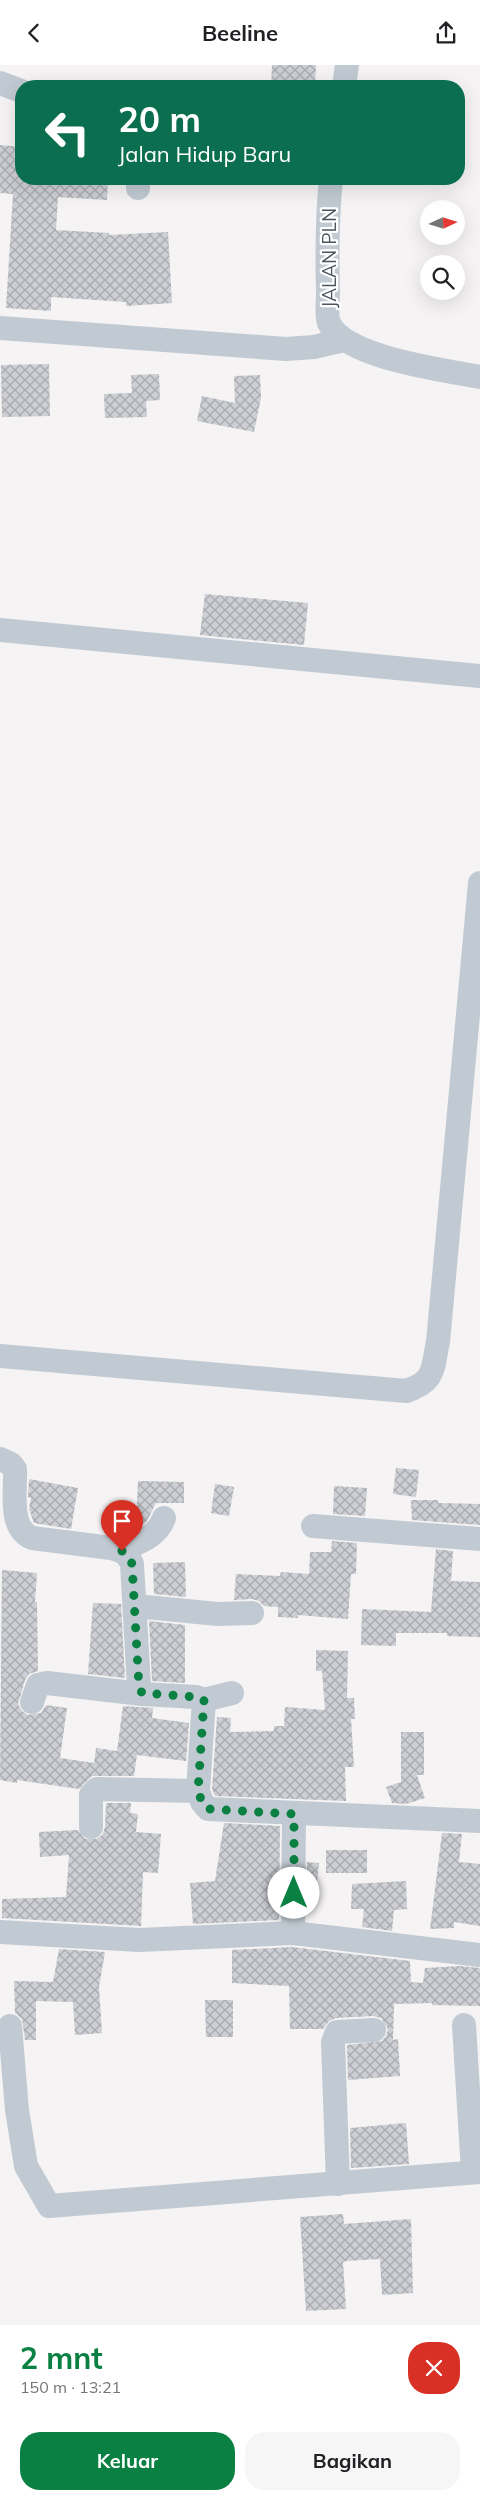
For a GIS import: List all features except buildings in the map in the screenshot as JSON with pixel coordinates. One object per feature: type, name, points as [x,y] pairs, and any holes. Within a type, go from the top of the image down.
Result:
[{"type":"street","points":[[345,80],[347,65]]},
{"type":"street","points":[[0,83],[15,89]]},
{"type":"street","name":"JALAN PLN","points":[[331,185],[327,233],[329,323],[344,340],[361,351],[422,366],[480,377]]},
{"type":"street","points":[[0,328],[286,349],[314,347],[344,340]]},
{"type":"street","points":[[0,630],[480,676]]},
{"type":"street","points":[[0,1356],[406,1391],[422,1386],[431,1373],[438,1342],[480,883]]},
{"type":"street","points":[[0,1459],[11,1464],[15,1469],[16,1518],[18,1527],[23,1535],[32,1538],[122,1551],[129,1556],[132,1564],[135,1606],[137,1680],[142,1693]]},
{"type":"street","points":[[122,1551],[152,1536],[161,1526],[164,1518]]},
{"type":"street","points":[[313,1526],[480,1539]]},
{"type":"street","points":[[135,1606],[218,1614],[252,1613]]},
{"type":"street","points":[[32,1702],[38,1685],[47,1683],[196,1697],[204,1700],[232,1693]]},
{"type":"street","points":[[204,1700],[198,1791],[202,1802],[208,1809],[480,1821]]},
{"type":"street","points":[[91,1827],[91,1795],[97,1789],[198,1791]]},
{"type":"street","points":[[293,1933],[294,1814]]},
{"type":"street","points":[[0,1931],[140,1940],[293,1933],[480,1955]]},
{"type":"street","points":[[10,2027],[17,2110],[26,2166],[49,2206],[477,2172],[464,2025]]},
{"type":"street","points":[[338,2184],[333,2042],[337,2032],[374,2030]]},
{"type":"route","points":[[122,1551],[129,1556],[132,1564],[137,1680],[142,1693],[196,1697],[204,1700],[198,1791],[202,1802],[208,1809],[294,1814],[294,1893]]}]
